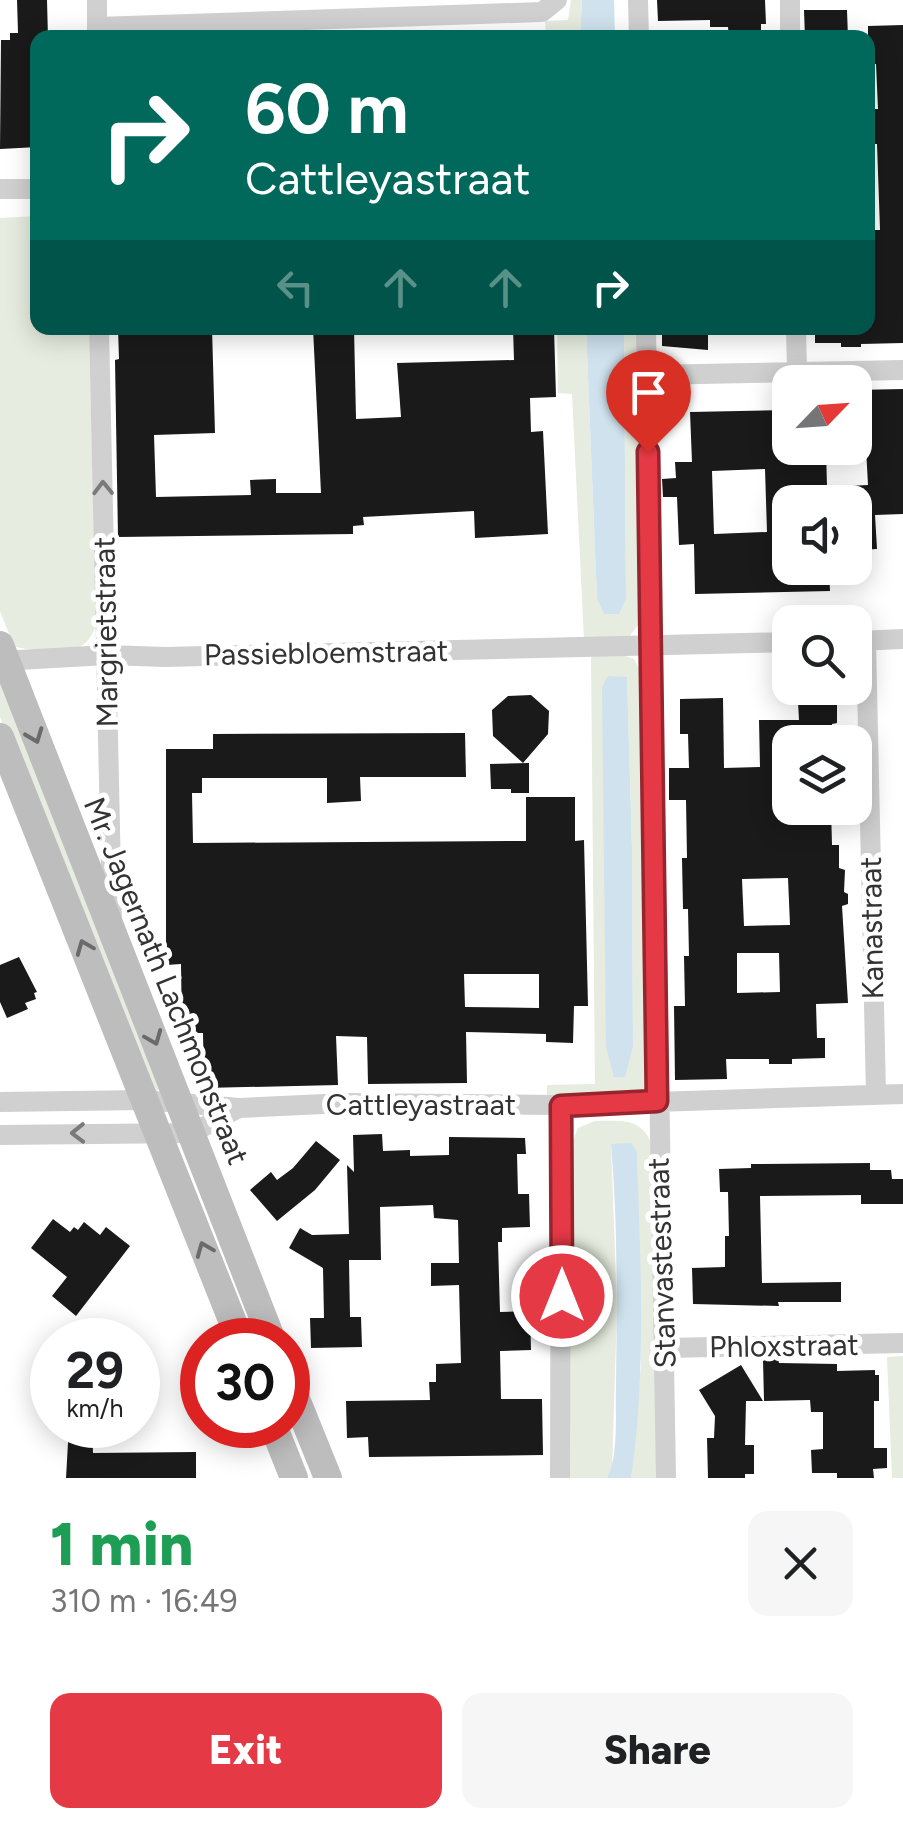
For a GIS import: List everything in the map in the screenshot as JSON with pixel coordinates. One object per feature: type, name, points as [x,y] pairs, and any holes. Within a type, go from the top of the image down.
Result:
[{"type":"main road","name":"Mr. Jagernath Lachmonstraat","points":[[2,655],[263,1318]]},
{"type":"main road","points":[[0,737],[231,1318]]},
{"type":"main road","points":[[310,1433],[328,1478]]},
{"type":"main road","points":[[282,1448],[294,1478]]},
{"type":"street","points":[[97,0],[98,30]]},
{"type":"street","points":[[638,0],[639,30]]},
{"type":"street","points":[[790,0],[790,30]]},
{"type":"street","points":[[142,30],[542,12],[554,4]]},
{"type":"street","points":[[0,190],[30,189]]},
{"type":"street","name":"Margrietstraat","points":[[99,335],[112,936]]},
{"type":"street","name":"Stanvastestraat","points":[[646,335],[666,1478]]},
{"type":"street","points":[[796,335],[797,365]]},
{"type":"street","points":[[872,370],[903,370]]},
{"type":"street","points":[[647,375],[772,372]]},
{"type":"street","points":[[872,641],[903,640]]},
{"type":"street","name":"Passiebloemstraat","points":[[2,655],[164,657],[772,642]]},
{"type":"street","name":"Kanastraat","points":[[863,705],[876,1095]]},
{"type":"street","name":"Cattleyastraat","points":[[0,1102],[144,1100],[239,1108],[346,1103],[561,1106],[903,1094]]},
{"type":"street","points":[[560,1478],[561,1106]]},
{"type":"street","name":"Cattleyastraat","points":[[192,1133],[239,1108]]},
{"type":"street","points":[[0,1134],[192,1133]]},
{"type":"street","name":"Phloxstraat","points":[[665,1348],[903,1344]]},
{"type":"shaded area","points":[[571,0],[582,0],[580,30],[546,30],[545,21],[568,20]]},
{"type":"shaded area","points":[[30,216],[30,335],[89,335],[96,626],[90,638],[75,648],[14,646],[0,611],[0,218]]},
{"type":"shaded area","points":[[557,335],[586,335],[597,598],[626,598],[624,335],[638,335],[642,607],[641,621],[629,637],[584,639],[572,394],[558,393]]},
{"type":"shaded area","points":[[591,655],[626,656],[634,659],[645,679],[652,1074],[644,1093],[547,1102],[547,1085],[595,1084]],"holes":[[[627,678],[633,1047],[624,1077]]]},
{"type":"shaded area","points":[[0,679],[161,1088],[154,1093],[96,960],[0,717]]},
{"type":"shaded area","points":[[595,1121],[635,1124],[651,1142],[658,1478],[631,1478],[641,1365],[637,1152],[611,1145],[617,1307],[612,1470],[607,1478],[569,1478],[571,1145],[578,1128]]},
{"type":"shaded area","points":[[903,1356],[903,1478],[892,1478],[887,1357]]},
{"type":"water","points":[[582,0],[614,0],[615,30],[580,30]]},
{"type":"water","points":[[586,335],[624,335],[626,598],[619,614],[604,614],[597,598]]},
{"type":"water","points":[[608,676],[627,677],[633,1047],[625,1077],[614,1077],[606,1046],[602,687]]},
{"type":"water","points":[[631,1143],[637,1152],[639,1397],[631,1478],[607,1478],[613,1459],[616,1420],[611,1144]]},
{"type":"building","points":[[17,0],[47,0],[48,30],[30,30],[30,147],[0,149],[1,40],[10,40],[10,33],[18,33]]},
{"type":"building","points":[[657,0],[765,0],[766,24],[761,24],[761,30],[710,27],[710,20],[658,21]]},
{"type":"building","points":[[804,10],[847,10],[848,30],[805,30]]},
{"type":"building","points":[[903,25],[903,343],[841,347],[841,343],[815,343],[815,335],[875,335],[875,230],[880,230],[875,144],[878,109],[875,30],[868,30],[868,26]]},
{"type":"building","points":[[118,335],[212,335],[215,433],[154,435],[156,497],[251,495],[250,480],[276,479],[276,493],[321,493],[313,335],[354,335],[356,419],[401,417],[397,363],[514,360],[513,335],[554,335],[556,397],[530,398],[531,432],[543,431],[548,534],[475,538],[474,511],[363,517],[364,525],[353,526],[353,534],[118,537],[115,360],[119,359]]},
{"type":"building","points":[[662,335],[708,335],[708,350],[662,346]]},
{"type":"building","points":[[903,389],[903,514],[875,515],[877,549],[872,549],[872,485],[868,485],[867,465],[872,465],[872,390]]},
{"type":"building","points":[[772,410],[772,465],[826,465],[827,485],[772,485],[772,585],[830,585],[830,591],[695,594],[694,544],[679,545],[677,497],[663,497],[662,479],[676,478],[675,462],[692,462],[690,412]],"holes":[[[765,469],[767,532],[714,534],[712,471]]]},
{"type":"building","points":[[531,695],[549,711],[548,734],[523,763],[493,736],[492,710],[508,696]]},
{"type":"building","points":[[723,698],[724,768],[760,767],[759,720],[799,720],[798,705],[837,705],[837,723],[832,725],[772,725],[772,825],[831,825],[832,845],[839,845],[839,868],[845,870],[848,904],[842,906],[848,1003],[816,1004],[817,1038],[825,1038],[825,1058],[792,1059],[792,1064],[769,1064],[769,1059],[726,1059],[727,1079],[675,1080],[674,1006],[685,1006],[684,956],[689,956],[682,858],[687,858],[686,800],[669,800],[669,768],[689,768],[688,734],[680,734],[680,699]],"holes":[[[788,878],[790,925],[744,926],[742,879]],[[737,953],[779,953],[780,992],[737,993]]]},
{"type":"building","points":[[465,733],[466,777],[360,777],[361,801],[327,803],[327,778],[202,778],[202,793],[192,793],[193,843],[526,841],[526,797],[575,797],[575,841],[584,840],[588,1006],[574,1006],[573,1043],[546,1042],[546,1034],[466,1032],[467,1083],[368,1084],[367,1037],[336,1036],[338,1085],[204,1088],[203,1033],[182,1033],[181,964],[166,965],[166,749],[213,749],[213,734]],"holes":[[[464,974],[539,974],[539,1008],[465,1007]]]},
{"type":"building","points":[[529,763],[529,793],[491,789],[490,764]]},
{"type":"building","points":[[19,957],[37,992],[36,999],[25,1003],[28,1009],[7,1018],[0,1002],[0,965]]},
{"type":"building","points":[[382,1134],[383,1151],[410,1150],[410,1156],[449,1155],[449,1137],[525,1138],[526,1154],[517,1154],[518,1194],[529,1194],[530,1227],[502,1228],[502,1242],[498,1242],[500,1312],[530,1311],[531,1350],[500,1351],[501,1399],[542,1399],[543,1455],[369,1457],[368,1437],[347,1438],[346,1401],[430,1400],[429,1382],[436,1382],[436,1364],[461,1363],[459,1285],[431,1286],[431,1263],[459,1263],[458,1220],[434,1218],[433,1205],[380,1207],[381,1260],[349,1260],[350,1317],[361,1317],[362,1347],[311,1348],[310,1318],[324,1318],[323,1268],[289,1248],[300,1228],[312,1235],[349,1234],[347,1165],[354,1172],[353,1135]]},
{"type":"building","points":[[316,1141],[340,1160],[315,1190],[277,1221],[250,1190],[271,1172],[277,1180]]},
{"type":"building","points":[[870,1163],[870,1170],[891,1170],[892,1179],[903,1179],[903,1204],[861,1204],[861,1195],[760,1196],[762,1283],[841,1282],[841,1302],[778,1302],[779,1306],[693,1304],[692,1268],[725,1267],[728,1192],[720,1192],[719,1169],[751,1168],[751,1164]]},
{"type":"building","points":[[53,1219],[70,1232],[74,1227],[78,1230],[84,1222],[100,1235],[106,1227],[130,1246],[76,1316],[52,1296],[67,1277],[31,1248]]},
{"type":"building","points":[[778,1359],[779,1363],[837,1364],[837,1371],[875,1370],[875,1375],[879,1375],[879,1401],[874,1401],[874,1448],[887,1448],[887,1468],[873,1469],[874,1478],[812,1473],[811,1450],[823,1449],[823,1412],[811,1412],[810,1400],[764,1401],[763,1360]]},
{"type":"building","points":[[741,1365],[763,1401],[746,1401],[745,1445],[754,1445],[754,1474],[745,1474],[745,1478],[708,1478],[707,1438],[714,1438],[715,1416],[699,1390]]},
{"type":"building","points":[[68,1448],[93,1448],[93,1453],[196,1452],[196,1478],[66,1478]]},
{"type":"route","points":[[562,1296],[561,1106],[657,1101],[648,452]]}]
